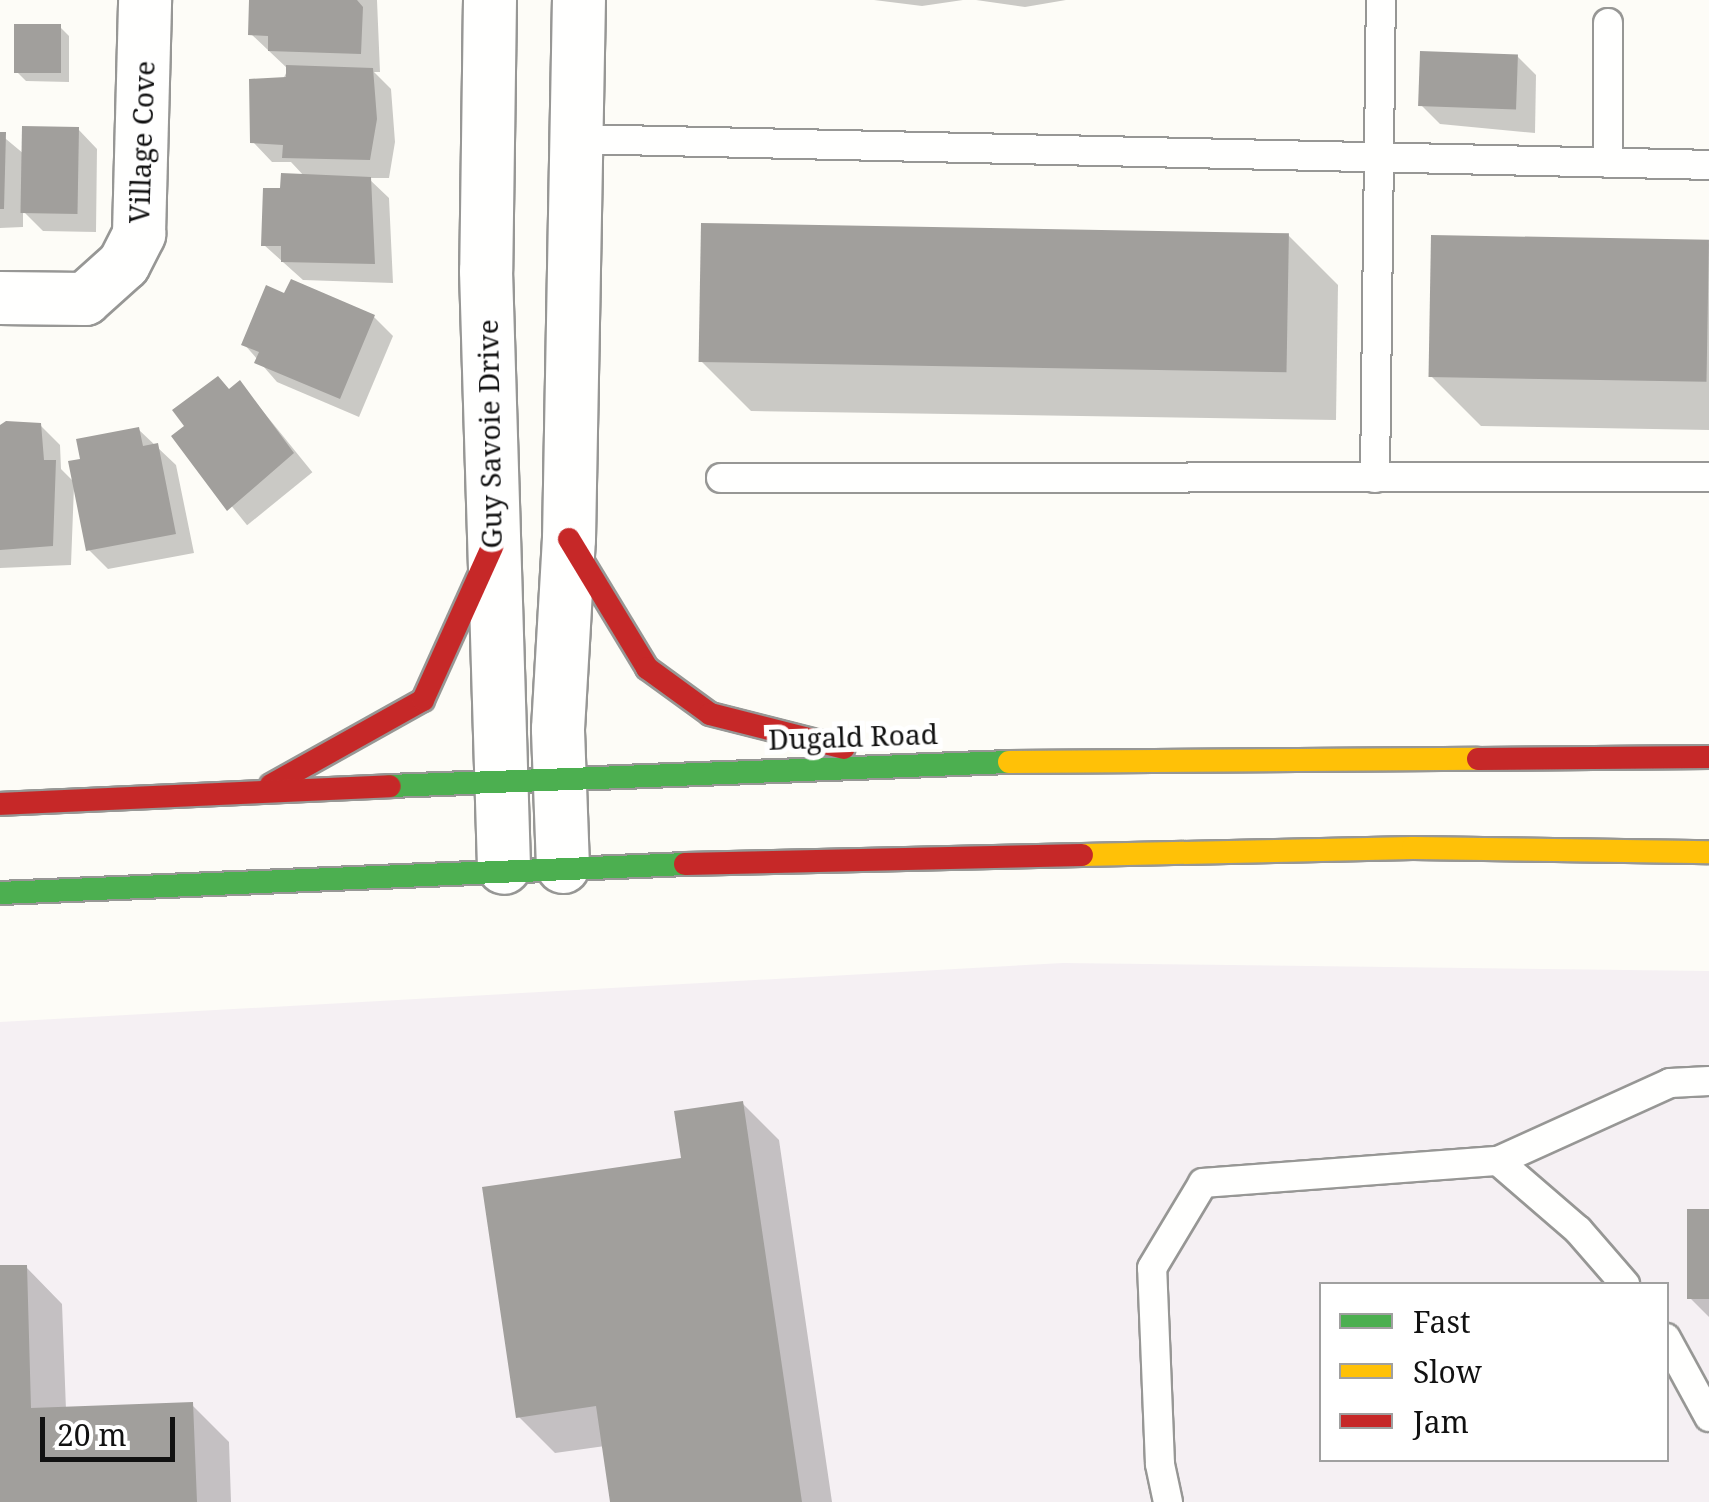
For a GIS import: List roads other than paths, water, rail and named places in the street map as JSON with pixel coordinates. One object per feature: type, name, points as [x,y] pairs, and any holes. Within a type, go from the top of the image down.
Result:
[{"type":"main road","points":[[568,539],[648,668],[710,714],[900,763]]},
{"type":"main road","points":[[253,795],[423,700],[492,547]]},
{"type":"main road","name":"Dugald Road","points":[[0,804],[900,763],[1709,757]]},
{"type":"main road","points":[[0,893],[504,868],[1394,848],[1709,852]]},
{"type":"street","name":"Village Cove","points":[[0,298],[86,299],[124,264],[139,234],[145,0]]},
{"type":"street","name":"Guy Savoie Drive","points":[[490,0],[486,271],[504,868]]},
{"type":"street","points":[[563,867],[560,778],[579,0]]},
{"type":"lane","points":[[1375,478],[1382,0]]},
{"type":"lane","points":[[1608,23],[1608,163]]},
{"type":"lane","points":[[576,138],[1709,165]]},
{"type":"lane","points":[[721,478],[1709,477]]},
{"type":"lane","points":[[1168,1502],[1160,1464],[1152,1268],[1202,1183],[1498,1161],[1670,1083],[1709,1081]]},
{"type":"lane","points":[[1498,1161],[1578,1230],[1624,1282]]},
{"type":"lane","points":[[1669,1344],[1709,1417]]}]
